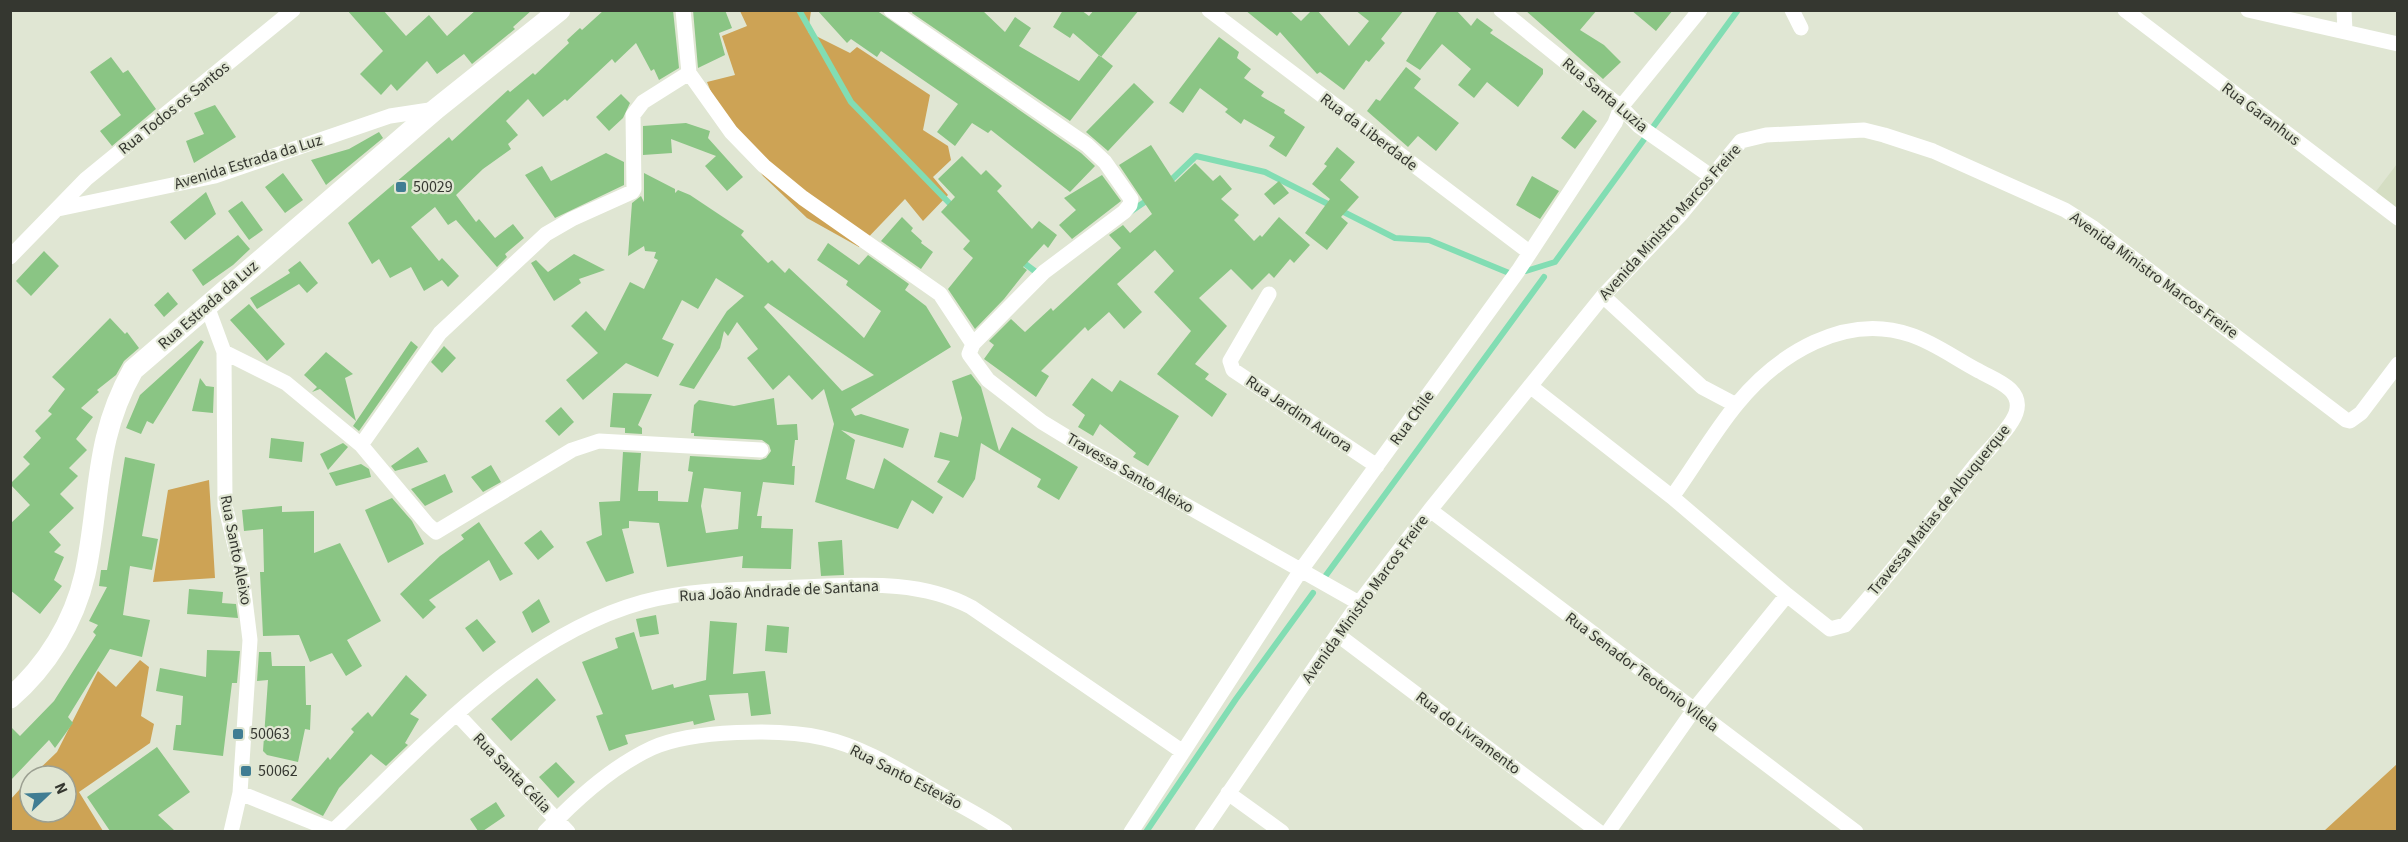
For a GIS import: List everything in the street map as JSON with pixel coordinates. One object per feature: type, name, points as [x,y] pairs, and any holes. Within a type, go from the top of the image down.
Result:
[{"type":"main road","name":"Rua Estrada da Luz","points":[[10,698],[44,665],[75,608],[85,573],[99,465],[110,417],[133,370],[436,109],[560,10]]},
{"type":"street","name":"Rua Todos os Santos","points":[[10,257],[58,210],[86,178],[293,10]]},
{"type":"street","points":[[683,10],[689,73],[714,111],[764,166],[803,198],[932,287],[942,297],[973,344],[1044,272],[1124,212],[1130,205],[1131,199],[1105,162],[1087,145],[891,10]]},
{"type":"street","name":"Rua da Liberdade","points":[[1209,10],[1529,252]]},
{"type":"street","name":"Rua Santa Luzia","points":[[1501,10],[1621,107],[1639,126],[1712,177]]},
{"type":"street","name":"Rua Chile","points":[[1131,831],[1301,570],[1529,252],[1615,123],[1621,107],[1700,10]]},
{"type":"street","points":[[1792,10],[1801,28]]},
{"type":"street","name":"Rua Garanhus","points":[[2125,10],[2397,218]]},
{"type":"street","points":[[2248,10],[2345,30],[2397,44]]},
{"type":"street","points":[[2344,10],[2345,30]]},
{"type":"street","points":[[361,445],[440,333],[546,234],[572,219],[632,192],[634,189],[633,115],[643,102],[689,73]]},
{"type":"street","name":"Avenida Estrada da Luz","points":[[58,210],[215,176],[390,116],[436,109]]},
{"type":"street","name":"Avenida Ministro Marcos Freire","points":[[1202,831],[1359,603],[1430,510],[1603,296],[1681,214],[1735,147],[1749,138],[1864,130],[1933,151],[2079,218],[2346,420],[2350,421],[2361,413],[2397,364]]},
{"type":"street","name":"Rua Jardim Aurora","points":[[1269,294],[1235,350],[1230,361],[1233,370],[1377,466]]},
{"type":"street","points":[[1603,296],[1702,387],[1736,405],[1672,497]]},
{"type":"street","name":"Rua Santo Aleixo","points":[[207,306],[224,352],[225,506],[242,575],[250,640],[240,793],[231,831]]},
{"type":"street","name":"Travessa Matias de Albuquerque","points":[[1736,405],[1784,360],[1842,331],[1862,327],[1908,334],[1927,341],[2012,390],[2018,402],[2016,415],[1845,625],[1830,629],[1787,595]]},
{"type":"street","name":"Travessa Santo Aleixo","points":[[973,344],[969,354],[988,380],[1042,422],[1301,570],[1317,576],[1359,603]]},
{"type":"street","points":[[224,352],[286,383],[361,445],[436,532],[572,450],[599,441],[761,450]]},
{"type":"street","points":[[1530,386],[1672,497],[1787,595],[1693,711],[1608,831]]},
{"type":"street","name":"Rua Senador Teotonio Vilela","points":[[1430,510],[1693,711],[1856,831]]},
{"type":"street","name":"Rua João Andrade de Santana","points":[[336,830],[457,714],[540,649],[592,620],[644,602],[694,592],[874,584],[937,592],[971,607],[1183,752]]},
{"type":"street","name":"Rua do Livramento","points":[[1338,635],[1599,831]]},
{"type":"street","name":"Rua Santa Célia","points":[[457,714],[568,831]]},
{"type":"street","name":"Rua Santo Estevão","points":[[545,831],[614,771],[637,756],[672,741],[729,733],[799,734],[824,738],[899,770],[1005,831]]},
{"type":"street","points":[[240,793],[336,830]]},
{"type":"street","points":[[1228,793],[1282,831]]},
{"type":"shaded area","points":[[740,11],[811,11],[808,32],[850,53],[857,47],[930,95],[923,130],[948,146],[951,160],[933,177],[948,195],[923,221],[905,199],[859,247],[807,218],[763,176],[723,122],[707,82],[735,75],[722,36],[747,26]]},
{"type":"shaded area","points":[[2397,164],[2397,211],[2374,194]]},
{"type":"shaded area","points":[[209,480],[215,578],[153,582],[168,490]]},
{"type":"shaded area","points":[[140,660],[149,667],[141,716],[154,724],[150,743],[79,792],[103,831],[11,831],[10,800],[18,791],[18,824],[78,824],[78,764],[44,764],[57,752],[98,671],[116,687]]},
{"type":"shaded area","points":[[2397,764],[2397,831],[2324,831]]},
{"type":"building","points":[[347,10],[383,10],[406,36],[429,15],[447,36],[476,10],[532,10],[513,27],[515,29],[472,64],[464,54],[437,74],[427,61],[397,91],[391,84],[381,95],[360,74],[383,51]]},
{"type":"building","points":[[604,10],[673,10],[679,68],[659,80],[654,69],[651,71],[636,43],[615,63],[612,59],[567,101],[565,99],[543,117],[528,99],[506,121],[518,135],[508,144],[511,149],[483,169],[456,195],[476,222],[479,219],[495,238],[513,224],[524,238],[505,254],[507,257],[497,267],[456,220],[448,225],[435,207],[411,227],[439,261],[442,258],[459,276],[448,287],[442,280],[424,291],[411,267],[390,278],[379,259],[372,264],[348,223],[449,137],[452,141],[508,90],[510,92],[533,73],[535,75],[569,43],[567,40]]},
{"type":"building","points":[[693,10],[725,10],[732,28],[719,33],[725,55],[698,68]]},
{"type":"building","points":[[817,10],[876,10],[1081,153],[1095,166],[1070,192],[991,130],[988,133],[972,123],[955,146],[937,132],[958,104],[881,51],[877,57],[851,39],[847,43]]},
{"type":"building","points":[[913,10],[982,10],[1005,32],[1015,17],[1031,28],[1019,46],[1079,81],[1099,55],[1113,66],[1070,121],[912,13]]},
{"type":"building","points":[[1063,10],[1081,10],[1089,16],[1094,10],[1139,10],[1101,57],[1073,33],[1070,38],[1053,27]]},
{"type":"building","points":[[1245,10],[1289,10],[1301,21],[1312,10],[1317,10],[1349,46],[1369,21],[1355,10],[1404,10],[1381,39],[1385,43],[1369,62],[1366,60],[1344,90],[1320,72],[1317,74],[1280,32],[1277,36]]},
{"type":"building","points":[[1438,10],[1456,10],[1471,26],[1477,18],[1493,30],[1490,33],[1543,69],[1543,74],[1518,107],[1487,82],[1474,98],[1458,85],[1471,69],[1442,44],[1420,70],[1406,61]]},
{"type":"building","points":[[1525,10],[1597,10],[1580,30],[1604,45],[1621,62],[1603,79]]},
{"type":"building","points":[[1631,10],[1673,10],[1656,31]]},
{"type":"building","points":[[1219,37],[1239,52],[1237,58],[1251,69],[1244,78],[1264,92],[1261,96],[1285,110],[1284,113],[1305,127],[1286,157],[1269,146],[1275,137],[1244,119],[1241,124],[1225,112],[1228,109],[1200,88],[1183,113],[1169,103]]},
{"type":"building","points":[[111,57],[123,73],[128,70],[156,109],[112,146],[100,131],[121,115],[90,72]]},
{"type":"building","points":[[1406,67],[1421,79],[1414,88],[1459,123],[1436,151],[1418,136],[1408,147],[1367,111],[1376,99],[1380,101]]},
{"type":"building","points":[[1134,83],[1154,102],[1108,151],[1086,132]]},
{"type":"building","points":[[621,94],[630,103],[623,118],[609,131],[596,117]]},
{"type":"building","points":[[215,105],[236,137],[194,163],[186,141],[204,134],[194,113]]},
{"type":"building","points":[[1583,110],[1597,121],[1575,149],[1561,138]]},
{"type":"building","points":[[686,123],[710,131],[708,138],[743,177],[727,191],[705,166],[716,156],[671,139],[672,153],[643,155],[643,126]]},
{"type":"building","points":[[379,132],[383,138],[326,185],[311,160],[349,149]]},
{"type":"building","points":[[1151,145],[1175,182],[1195,163],[1213,181],[1220,175],[1232,189],[1221,199],[1239,215],[1234,220],[1254,241],[1260,235],[1262,237],[1279,217],[1310,245],[1294,263],[1290,259],[1274,278],[1269,273],[1252,290],[1231,269],[1199,298],[1227,326],[1195,364],[1209,374],[1205,379],[1227,394],[1212,417],[1157,374],[1191,331],[1154,292],[1174,271],[1155,250],[1117,284],[1142,312],[1124,329],[1109,312],[1088,331],[1085,327],[1041,371],[1049,376],[1036,397],[984,359],[994,345],[989,341],[1011,319],[1025,332],[1051,308],[1053,311],[1121,248],[1109,235],[1123,225],[1130,233],[1152,214],[1119,165]]},
{"type":"building","points":[[1337,147],[1355,162],[1340,180],[1359,197],[1341,217],[1348,223],[1327,250],[1305,233],[1330,199],[1312,184],[1327,166],[1324,164]]},
{"type":"building","points":[[606,153],[624,162],[624,185],[555,218],[525,175],[542,166],[551,181]]},
{"type":"building","points":[[962,156],[981,175],[986,170],[1002,186],[997,191],[1032,229],[1039,221],[1057,235],[1048,248],[1044,244],[1023,267],[1027,270],[1004,299],[975,329],[948,289],[973,258],[963,249],[970,241],[941,212],[955,197],[938,179]]},
{"type":"building","points":[[283,173],[303,200],[285,213],[265,187]]},
{"type":"building","points":[[644,173],[675,189],[675,193],[678,190],[690,195],[744,231],[741,235],[768,263],[772,260],[785,273],[789,268],[864,338],[881,311],[846,285],[848,281],[817,260],[828,243],[859,265],[868,255],[909,284],[905,290],[926,306],[951,347],[851,409],[855,416],[861,414],[909,429],[903,448],[841,430],[855,440],[846,479],[874,489],[884,458],[943,497],[933,514],[912,500],[898,529],[815,502],[834,424],[824,389],[812,400],[789,375],[773,390],[747,358],[758,349],[737,322],[728,336],[724,331],[720,348],[694,389],[679,385],[727,311],[744,296],[716,278],[698,309],[682,300],[662,339],[674,344],[658,377],[626,363],[583,400],[566,380],[598,353],[571,326],[586,311],[605,331],[630,282],[644,289],[658,260],[654,258],[656,252],[645,251],[644,246],[628,256],[632,203],[641,196],[644,202]],"holes":[[[768,303],[874,375],[842,391],[764,307]]]},
{"type":"building","points":[[1102,175],[1121,201],[1072,239],[1059,225],[1076,210],[1064,198]]},
{"type":"building","points":[[1532,176],[1559,191],[1540,219],[1516,205]]},
{"type":"building","points":[[1279,181],[1289,193],[1274,205],[1264,194]]},
{"type":"building","points":[[206,192],[216,214],[185,240],[170,222]]},
{"type":"building","points":[[242,201],[263,230],[249,240],[228,211]]},
{"type":"building","points":[[902,217],[913,228],[911,231],[922,241],[921,243],[933,252],[921,269],[881,241]]},
{"type":"building","points":[[238,235],[250,249],[233,265],[203,286],[192,270]]},
{"type":"building","points":[[44,251],[59,266],[31,296],[16,281]]},
{"type":"building","points":[[574,254],[605,270],[579,279],[581,283],[554,301],[531,263],[536,260],[548,272]]},
{"type":"building","points":[[300,261],[318,283],[307,293],[299,284],[257,309],[250,298],[290,273],[288,270]]},
{"type":"building","points":[[168,292],[178,304],[164,317],[154,305]]},
{"type":"building","points":[[249,304],[285,344],[267,361],[230,320]]},
{"type":"building","points":[[110,318],[125,334],[127,332],[139,348],[124,361],[116,375],[97,390],[99,392],[81,408],[93,417],[76,439],[87,450],[69,468],[78,476],[60,494],[74,508],[49,532],[61,545],[54,552],[64,557],[54,580],[62,586],[40,614],[10,590],[10,524],[30,505],[10,484],[30,464],[23,457],[41,438],[35,431],[52,414],[48,411],[65,389],[52,377]]},
{"type":"building","points":[[201,340],[204,342],[153,424],[147,421],[141,434],[126,428],[140,395]]},
{"type":"building","points":[[411,341],[418,347],[359,431],[353,426]]},
{"type":"building","points":[[444,346],[456,358],[442,373],[431,362]]},
{"type":"building","points":[[326,352],[353,374],[345,378],[356,421],[320,389],[312,392],[317,387],[304,375]]},
{"type":"building","points":[[971,374],[981,387],[999,451],[1012,427],[1078,467],[1059,500],[1037,487],[1041,479],[981,443],[975,479],[963,498],[937,482],[950,461],[934,457],[940,432],[958,437],[962,418],[952,381]]},
{"type":"building","points":[[200,378],[206,386],[214,387],[213,413],[192,411]]},
{"type":"building","points":[[1092,378],[1112,392],[1120,380],[1179,416],[1148,466],[1133,457],[1136,453],[1100,424],[1093,436],[1078,427],[1085,415],[1072,405]]},
{"type":"building","points":[[613,393],[652,394],[638,425],[642,428],[642,434],[625,433],[625,428],[610,427]]},
{"type":"building","points":[[774,398],[777,425],[797,424],[798,440],[795,440],[792,466],[795,466],[794,485],[763,482],[757,516],[762,516],[761,528],[793,529],[791,569],[742,568],[743,556],[667,567],[659,523],[629,521],[629,528],[622,529],[634,573],[606,582],[586,542],[602,535],[599,502],[620,501],[623,452],[641,453],[638,491],[658,491],[658,501],[688,502],[693,472],[688,471],[690,456],[760,460],[766,458],[771,451],[769,445],[762,440],[694,436],[694,433],[691,433],[694,405],[699,400],[734,406]],"holes":[[[704,488],[741,492],[738,529],[706,533],[701,506]]]},
{"type":"building","points":[[561,407],[574,422],[559,436],[545,421]]},
{"type":"building","points":[[271,438],[304,442],[302,462],[269,458]]},
{"type":"building","points":[[343,443],[348,447],[328,470],[320,454]]},
{"type":"building","points":[[418,447],[428,462],[395,471],[391,466]]},
{"type":"building","points":[[125,457],[155,464],[142,536],[158,539],[152,570],[130,566],[123,615],[150,620],[142,657],[110,649],[68,717],[73,723],[55,748],[49,740],[26,764],[18,764],[18,773],[10,781],[10,726],[20,736],[54,701],[96,635],[93,632],[98,625],[89,621],[107,587],[99,586],[101,570],[107,570]]},
{"type":"building","points":[[361,464],[369,469],[371,477],[336,486],[329,473]]},
{"type":"building","points":[[491,465],[501,482],[483,492],[471,477]]},
{"type":"building","points":[[445,474],[453,492],[425,506],[411,489]]},
{"type":"building","points":[[392,498],[412,521],[424,544],[388,563],[365,510]]},
{"type":"building","points":[[282,506],[282,512],[314,511],[314,553],[340,543],[381,621],[347,640],[362,666],[346,676],[332,653],[310,662],[299,635],[263,636],[260,572],[264,572],[263,529],[244,531],[242,510]]},
{"type":"building","points":[[479,522],[513,574],[500,581],[489,560],[429,600],[436,607],[423,619],[400,594],[440,556],[464,539],[461,535]]},
{"type":"building","points":[[541,530],[554,547],[538,560],[524,543]]},
{"type":"building","points":[[842,540],[844,575],[821,576],[818,542]]},
{"type":"building","points":[[189,589],[223,592],[222,603],[236,604],[238,618],[187,614]]},
{"type":"building","points":[[539,599],[550,622],[532,633],[522,612]]},
{"type":"building","points":[[656,615],[659,634],[640,637],[636,619]]},
{"type":"building","points":[[477,619],[496,642],[483,652],[465,628]]},
{"type":"building","points":[[710,621],[737,623],[733,674],[765,671],[771,714],[751,716],[748,693],[709,695],[715,720],[694,725],[693,721],[625,735],[628,744],[609,751],[596,716],[603,714],[582,662],[618,648],[615,638],[634,632],[652,690],[673,684],[674,688],[706,680]]},
{"type":"building","points":[[767,625],[789,627],[787,653],[765,651]]},
{"type":"building","points":[[207,650],[240,651],[237,683],[232,683],[223,756],[173,750],[176,725],[181,725],[183,696],[156,691],[160,668],[206,677]]},
{"type":"building","points":[[259,652],[271,652],[272,666],[305,666],[306,705],[311,705],[310,730],[305,729],[298,762],[267,755],[263,751],[268,680],[257,681]]},
{"type":"building","points":[[406,675],[427,695],[410,714],[419,719],[405,743],[408,745],[386,766],[371,754],[339,788],[323,816],[291,800],[328,757],[330,760],[354,732],[351,729],[368,712],[372,717]]},
{"type":"building","points":[[537,678],[556,700],[511,741],[491,719]]},
{"type":"building","points":[[157,747],[190,792],[158,815],[175,831],[110,831],[87,797]]},
{"type":"building","points":[[556,762],[575,782],[558,798],[539,777]]},
{"type":"building","points":[[496,802],[505,816],[483,831],[478,831],[470,819]]},
{"type":"waterway","points":[[799,10],[851,102],[955,209]]},
{"type":"waterway","points":[[1526,271],[1555,262],[1738,10]]},
{"type":"waterway","points":[[1168,183],[1196,156],[1265,172],[1395,238],[1429,240],[1509,273]]},
{"type":"waterway","points":[[1130,212],[1149,199]]},
{"type":"waterway","points":[[1020,260],[1040,275]]},
{"type":"waterway","points":[[1324,578],[1544,277]]},
{"type":"waterway","points":[[1146,832],[1236,699],[1313,593]]},
{"type":"place","name":"50029","points":[[401,187]]},
{"type":"place","name":"50063","points":[[238,734]]},
{"type":"place","name":"50062","points":[[246,771]]}]
